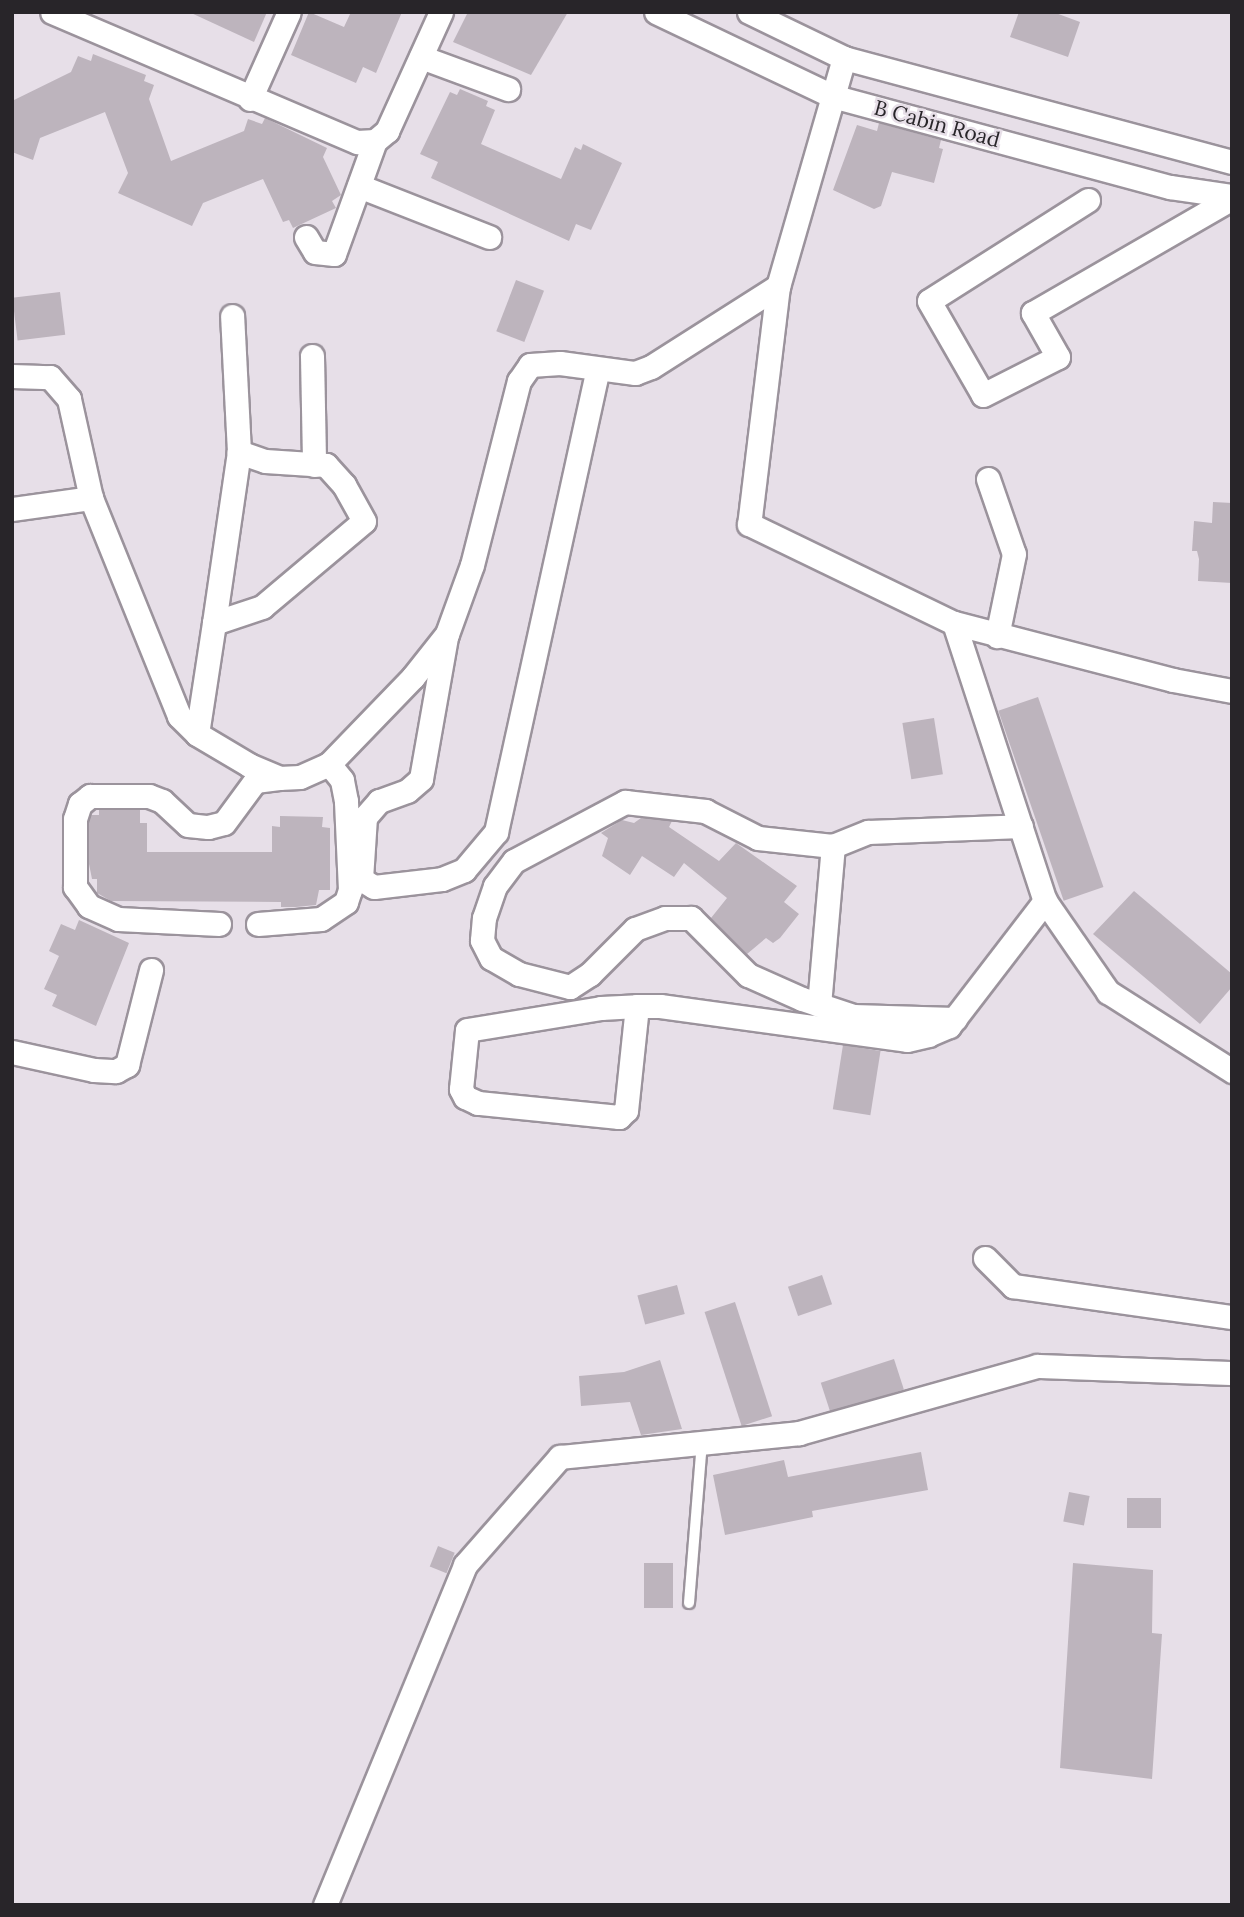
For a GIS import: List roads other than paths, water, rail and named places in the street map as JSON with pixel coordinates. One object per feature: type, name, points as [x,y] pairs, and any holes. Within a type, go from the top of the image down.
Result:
[{"type":"street","points":[[52,12],[334,135],[375,141]]},
{"type":"street","points":[[250,99],[289,12]]},
{"type":"street","points":[[306,237],[315,252],[334,254],[375,141],[387,131],[441,12]]},
{"type":"street","name":"B Cabin Road","points":[[656,12],[832,96],[1170,187],[1232,197]]},
{"type":"street","points":[[749,12],[844,58],[1232,162]]},
{"type":"street","points":[[421,57],[508,89]]},
{"type":"street","points":[[844,58],[778,286],[749,524],[954,623],[997,636],[1232,691]]},
{"type":"street","points":[[359,186],[489,237]]},
{"type":"street","points":[[1088,201],[929,301],[984,395],[1058,357],[1033,313],[1232,197]]},
{"type":"street","points":[[598,370],[496,832],[464,870],[442,879],[374,887],[361,879],[365,817],[379,801],[407,791],[421,779],[447,634],[472,565],[519,381],[530,365],[541,362],[635,373],[651,367],[778,286]]},
{"type":"street","points":[[197,734],[239,452],[232,316]]},
{"type":"street","points":[[312,356],[314,465]]},
{"type":"street","points":[[12,376],[50,377],[69,399],[91,498],[166,692],[197,734],[249,765],[279,778]]},
{"type":"street","points":[[214,623],[261,607],[364,521],[344,485],[326,466],[265,461],[239,452]]},
{"type":"street","points":[[988,479],[1014,554],[997,636]]},
{"type":"street","points":[[12,509],[91,498]]},
{"type":"street","points":[[954,623],[1045,901],[1108,992],[1232,1071]]},
{"type":"street","points":[[219,924],[118,919],[89,906],[75,887],[75,819],[80,804],[90,796],[149,796],[163,801],[188,825],[208,827],[224,823],[255,782],[300,777],[329,764],[413,677],[447,634]]},
{"type":"street","points":[[258,924],[321,919],[346,902],[350,890],[346,801],[342,780],[329,764]]},
{"type":"street","points":[[955,1019],[853,1016],[819,1005],[748,975],[691,918],[665,918],[635,929],[590,974],[570,987],[519,974],[491,958],[482,940],[495,886],[514,861],[625,802],[705,811],[758,838],[833,845],[868,832],[1021,826]]},
{"type":"street","points":[[819,1005],[833,845]]},
{"type":"street","points":[[637,1006],[626,1110],[619,1117],[478,1103],[466,1097],[461,1089],[467,1030],[477,1026],[637,1006],[660,1006],[907,1040],[949,1026],[1045,901]]},
{"type":"street","points":[[12,1052],[94,1070],[116,1071],[127,1065],[151,970]]},
{"type":"street","points":[[985,1258],[1013,1286],[1232,1317]]},
{"type":"street","points":[[325,1905],[465,1564],[560,1457],[799,1433],[1037,1366],[1232,1373]]},
{"type":"lane","points":[[689,1603],[702,1443]]}]
